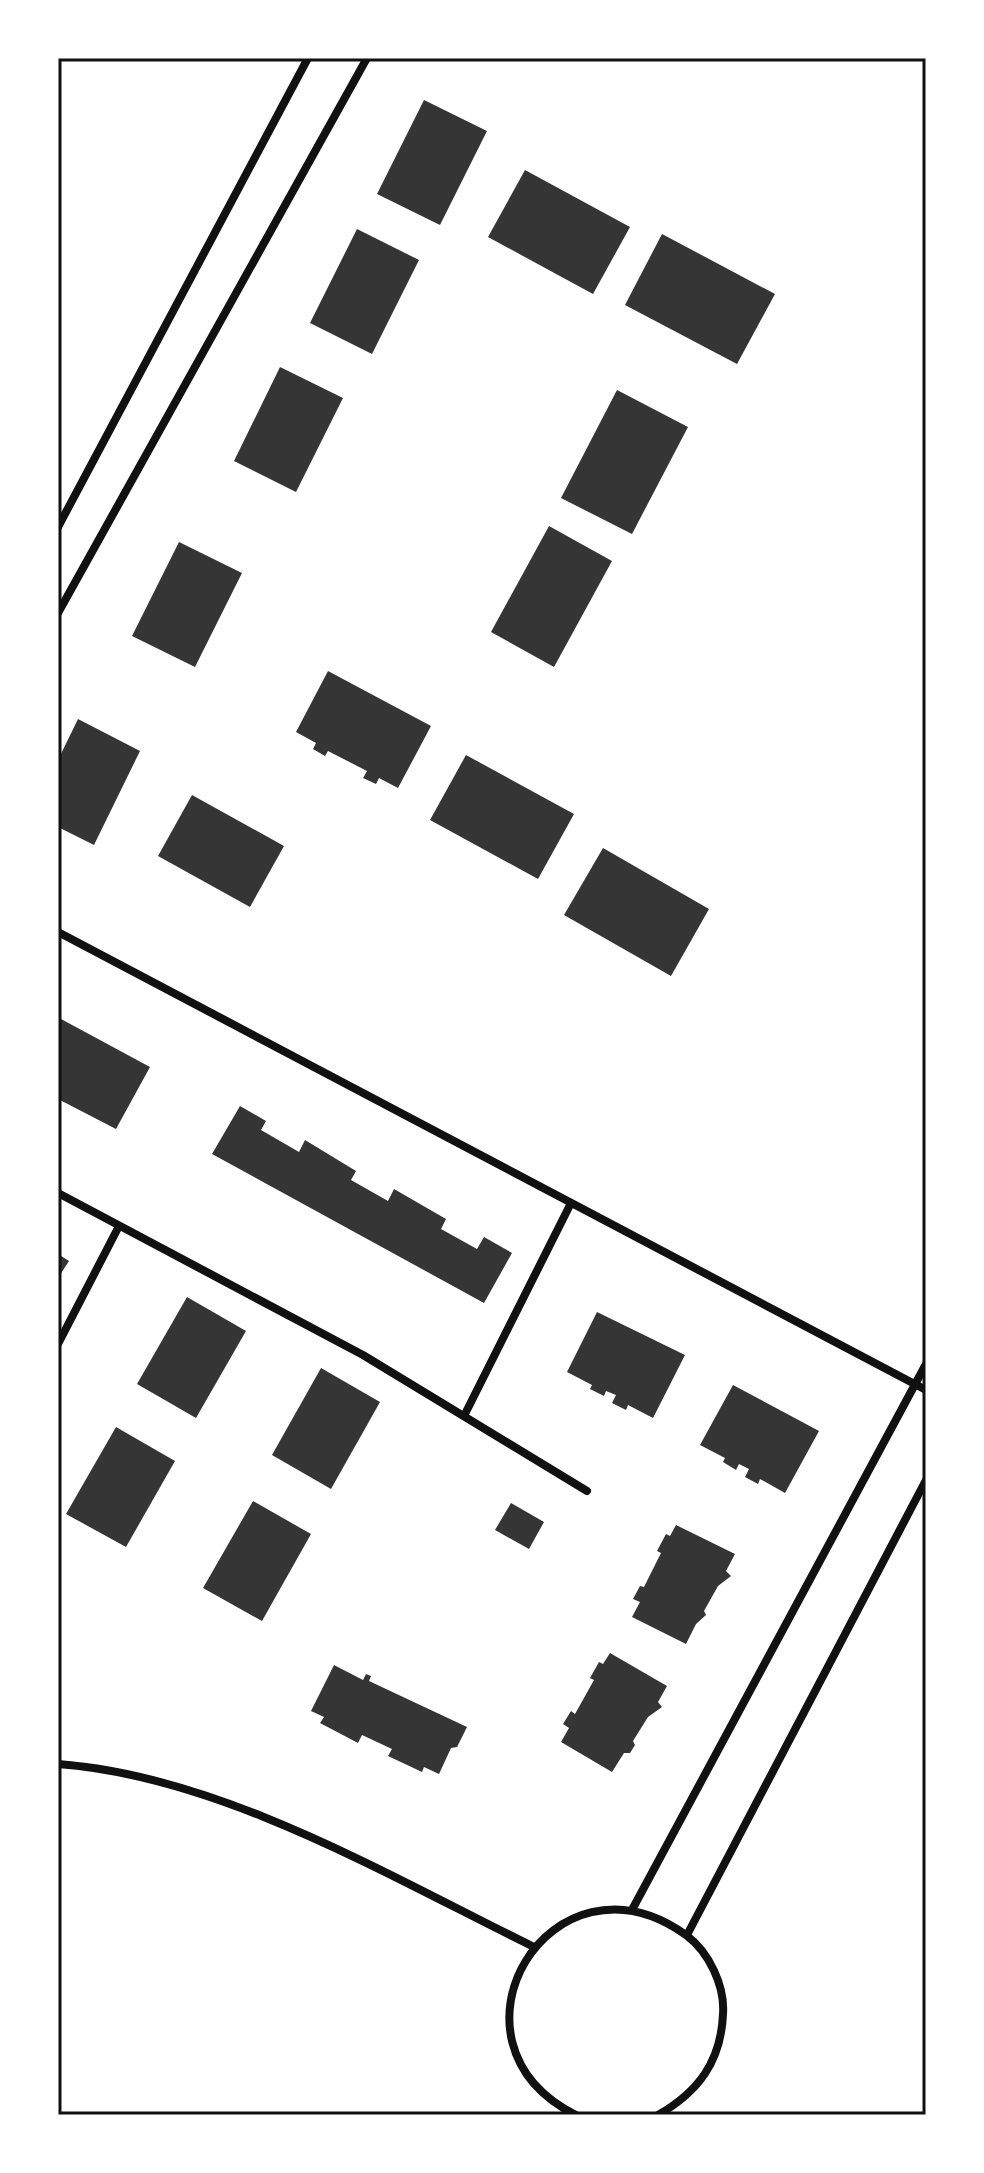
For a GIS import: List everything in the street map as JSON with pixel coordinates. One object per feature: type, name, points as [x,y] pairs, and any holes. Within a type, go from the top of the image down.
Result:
[{"type":"street","points":[[58,527],[308,58]]},
{"type":"street","points":[[58,613],[367,58]]},
{"type":"street","points":[[58,932],[926,1390]]},
{"type":"street","points":[[58,1193],[363,1355],[587,1491]]},
{"type":"street","points":[[464,1416],[571,1203]]},
{"type":"street","points":[[58,1344],[119,1226]]},
{"type":"street","points":[[633,1908],[926,1364]]},
{"type":"street","points":[[687,1935],[926,1480]]},
{"type":"street","points":[[58,1764],[197,1791],[333,1848],[534,1947]]},
{"type":"street","points":[[576,2115],[553,2103],[528,2078],[513,2046],[508,2012],[516,1977],[534,1947],[561,1924],[584,1915],[633,1908],[664,1919],[687,1935],[714,1969],[724,2003],[722,2039],[709,2072],[685,2099],[658,2115]]},
{"type":"building","points":[[424,100],[487,131],[440,225],[377,194]]},
{"type":"building","points":[[525,170],[630,227],[593,294],[488,237]]},
{"type":"building","points":[[357,229],[419,260],[372,354],[310,323]]},
{"type":"building","points":[[662,234],[775,294],[737,364],[625,305]]},
{"type":"building","points":[[280,367],[343,398],[296,492],[234,461]]},
{"type":"building","points":[[617,390],[688,427],[632,534],[561,498]]},
{"type":"building","points":[[549,526],[612,561],[554,667],[491,632]]},
{"type":"building","points":[[179,542],[242,573],[195,667],[132,636]]},
{"type":"building","points":[[328,671],[431,726],[398,788],[379,778],[376,784],[363,778],[367,771],[328,751],[325,756],[313,749],[316,743],[296,732]]},
{"type":"building","points":[[78,719],[140,751],[94,845],[58,827],[58,760]]},
{"type":"building","points":[[466,755],[574,814],[538,879],[430,820]]},
{"type":"building","points":[[192,795],[284,846],[250,907],[158,856]]},
{"type":"building","points":[[603,848],[709,909],[671,976],[564,915]]},
{"type":"building","points":[[61,1019],[150,1067],[116,1129],[58,1099]]},
{"type":"building","points":[[240,1106],[266,1121],[261,1130],[299,1152],[305,1140],[356,1171],[351,1180],[388,1201],[394,1189],[446,1219],[441,1229],[477,1249],[484,1237],[512,1253],[484,1303],[212,1154]]},
{"type":"building","points":[[58,1254],[69,1261],[58,1278]]},
{"type":"building","points":[[187,1297],[246,1331],[196,1418],[137,1384]]},
{"type":"building","points":[[597,1312],[685,1355],[653,1418],[628,1405],[626,1410],[612,1403],[616,1395],[606,1391],[604,1396],[590,1389],[592,1385],[567,1372]]},
{"type":"building","points":[[321,1368],[380,1402],[331,1489],[272,1455]]},
{"type":"building","points":[[733,1385],[819,1431],[785,1493],[760,1479],[758,1484],[745,1477],[749,1469],[739,1464],[736,1470],[723,1462],[725,1458],[700,1445]]},
{"type":"building","points":[[116,1427],[175,1461],[126,1547],[66,1514]]},
{"type":"building","points":[[253,1501],[311,1534],[262,1621],[203,1588]]},
{"type":"building","points":[[511,1503],[544,1522],[529,1549],[495,1530]]},
{"type":"building","points":[[676,1525],[735,1554],[726,1571],[731,1576],[718,1586],[704,1611],[706,1615],[696,1624],[686,1644],[632,1617],[640,1602],[633,1599],[640,1586],[644,1587],[661,1553],[657,1551],[666,1534],[670,1536]]},
{"type":"building","points":[[610,1653],[667,1686],[658,1702],[662,1707],[648,1717],[633,1741],[635,1745],[630,1753],[624,1753],[612,1772],[561,1742],[569,1728],[563,1724],[571,1711],[575,1714],[594,1680],[590,1678],[599,1662],[603,1664]]},
{"type":"building","points":[[334,1665],[363,1680],[366,1674],[371,1676],[369,1681],[467,1727],[457,1747],[451,1748],[439,1774],[424,1767],[422,1772],[388,1756],[392,1749],[362,1735],[358,1743],[320,1723],[324,1717],[311,1711]]}]
